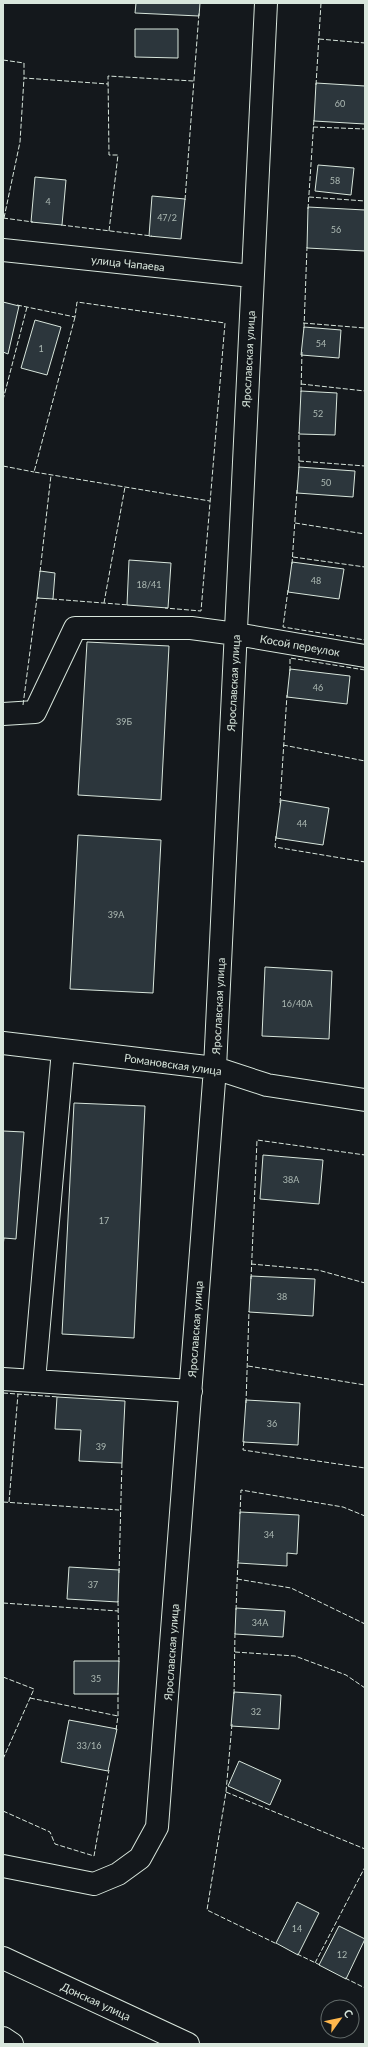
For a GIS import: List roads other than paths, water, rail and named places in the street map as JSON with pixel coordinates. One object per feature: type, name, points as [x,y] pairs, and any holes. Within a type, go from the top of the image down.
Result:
[{"type":"street","name":"Ярославская улица","points":[[3,1866],[94,1884],[118,1874],[140,1858],[157,1827],[215,1068],[266,3]]},
{"type":"street","name":"улица Чапаева","points":[[3,250],[252,276]]},
{"type":"street","name":"Косой переулок","points":[[3,714],[35,712],[75,628],[191,628],[236,634],[365,656]]},
{"type":"street","name":"Романовская улица","points":[[3,1043],[215,1068],[267,1085],[365,1100]]},
{"type":"street","points":[[34,1381],[63,1050]]},
{"type":"street","points":[[3,1379],[191,1391]]},
{"type":"street","name":"Донская улица","points":[[3,1958],[188,2044]]},
{"type":"street","points":[[3,2038],[12,2044]]}]
